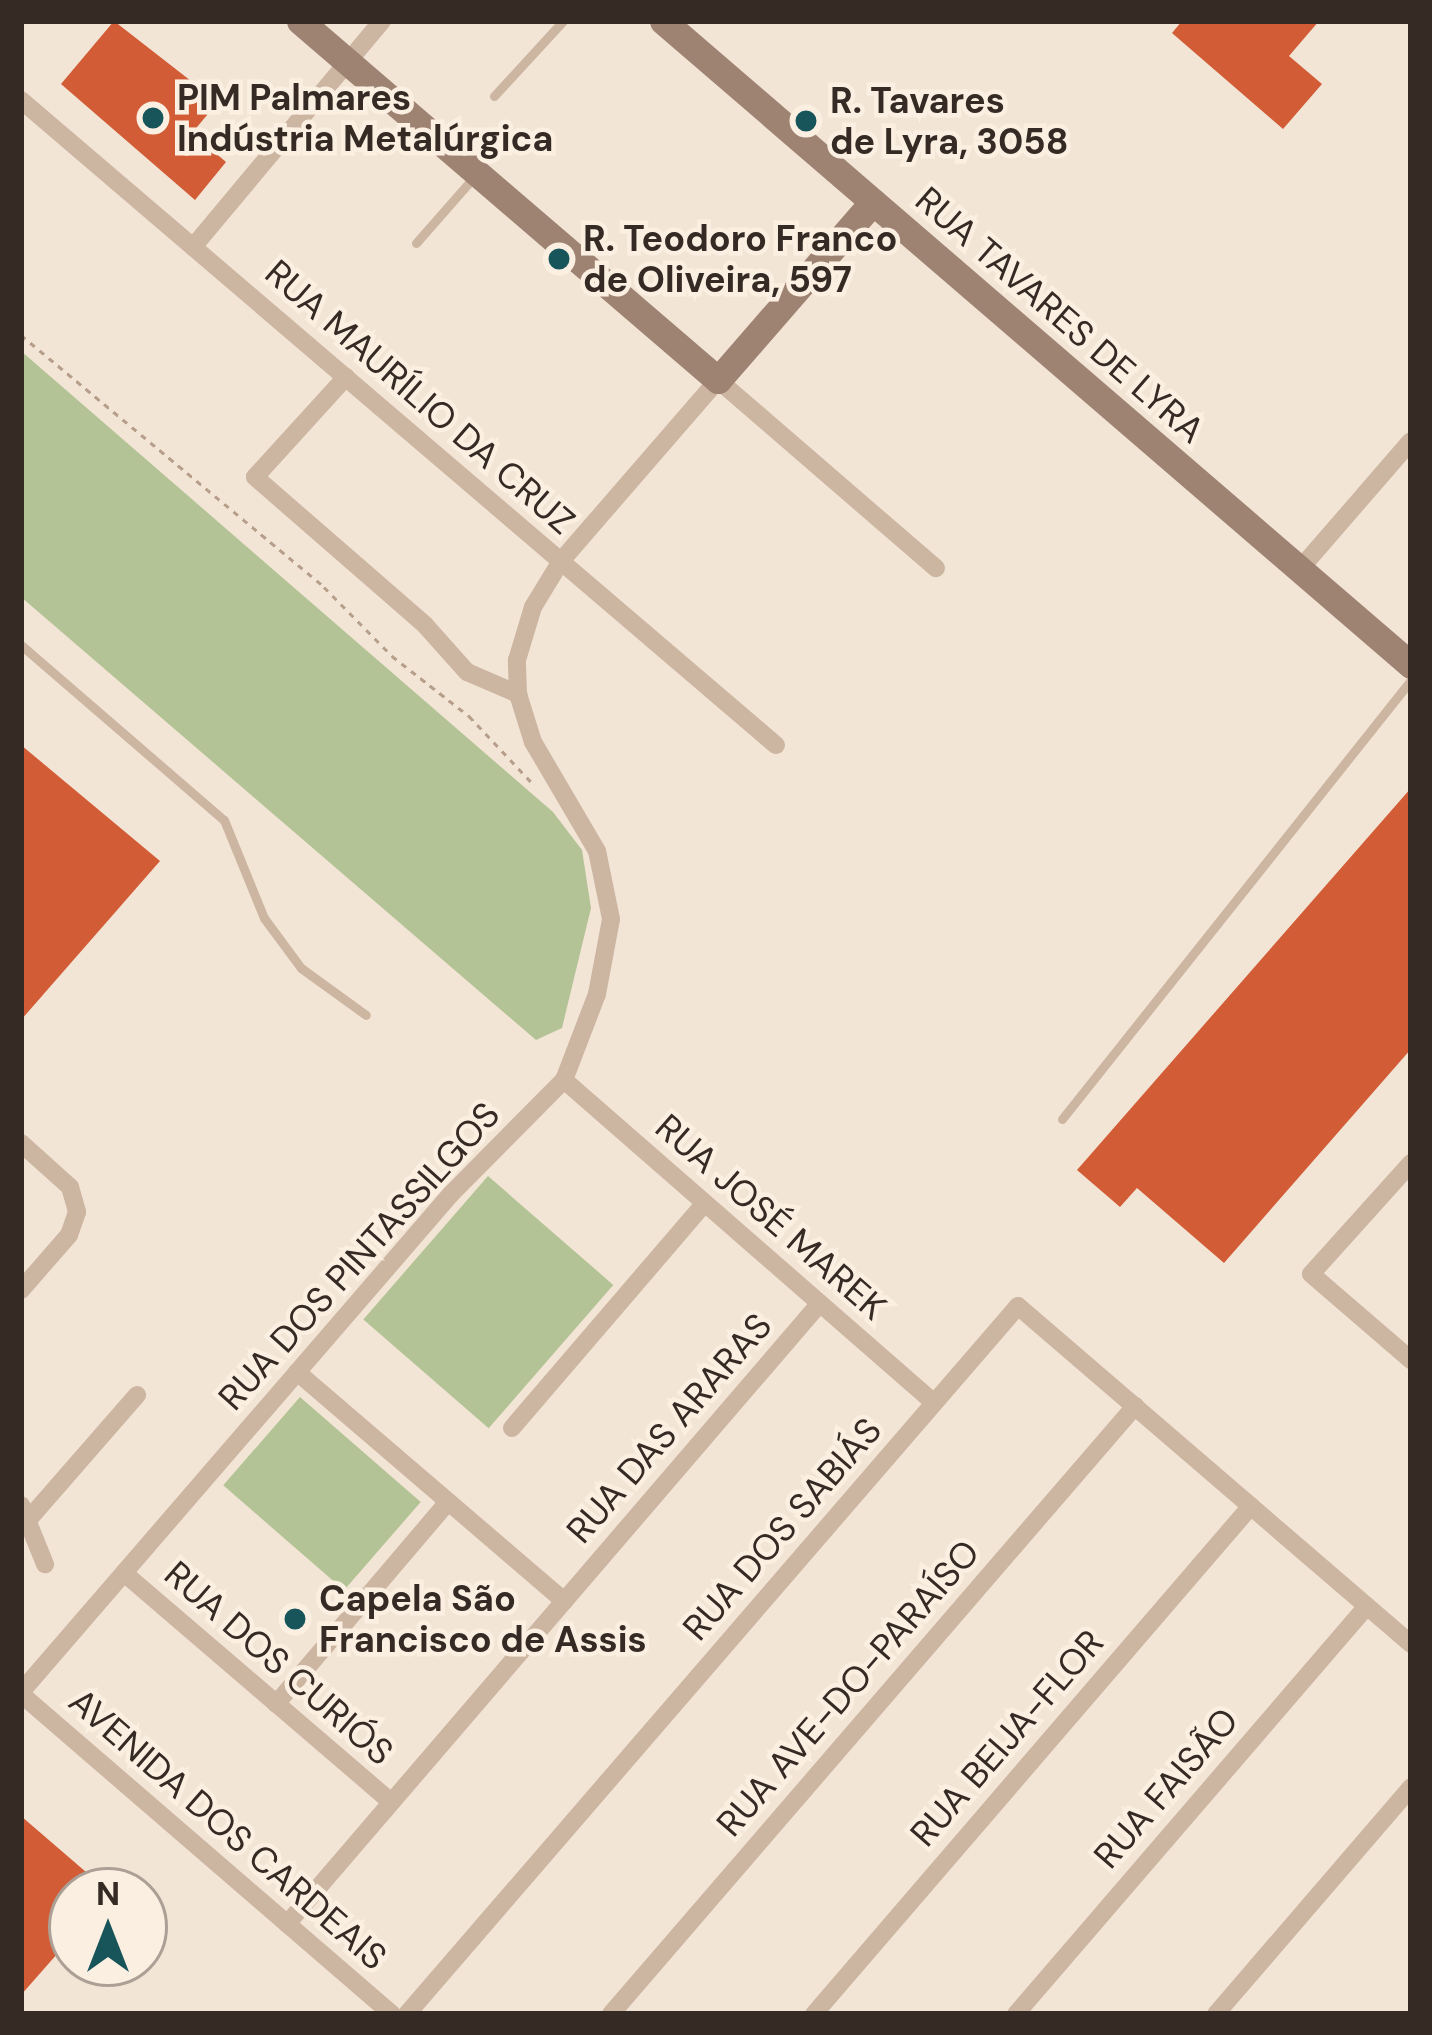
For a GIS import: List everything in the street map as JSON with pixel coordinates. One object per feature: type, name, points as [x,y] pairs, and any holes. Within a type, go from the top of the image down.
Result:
[{"type":"main road","points":[[300,21],[718,380],[873,202]]},
{"type":"main road","name":"RUA TAVARES DE LYRA","points":[[663,21],[1411,664]]},
{"type":"street","points":[[193,247],[382,21]]},
{"type":"street","name":"RUA MAURÍLIO DA CRUZ","points":[[21,100],[776,745]]},
{"type":"street","points":[[346,377],[255,477],[467,672],[518,694],[517,660],[533,607],[561,561],[718,380],[937,568]]},
{"type":"street","points":[[1300,569],[1411,441]]},
{"type":"street","name":"RUA DOS PINTASSILGOS","points":[[21,1693],[451,1193],[564,1080],[596,994],[610,919],[597,851],[533,742],[518,694]]},
{"type":"street","name":"RUA JOSÉ MAREK","points":[[564,1080],[934,1403]]},
{"type":"street","points":[[21,1143],[64,1180],[77,1212],[69,1234],[21,1290]]},
{"type":"street","points":[[1411,1163],[1311,1274],[1411,1360]]},
{"type":"street","points":[[512,1428],[705,1203]]},
{"type":"street","name":"RUA DAS ARARAS","points":[[287,1924],[820,1303]]},
{"type":"street","name":"RUA DOS SABIÁS","points":[[407,2014],[1018,1306],[1135,1406]]},
{"type":"street","points":[[297,1372],[564,1601]]},
{"type":"street","points":[[45,1564],[25,1513],[137,1395]]},
{"type":"street","points":[[1135,1406],[1411,1644]]},
{"type":"street","name":"RUA AVE-DO-PARAÍSO","points":[[611,2014],[1135,1406]]},
{"type":"street","points":[[276,1704],[448,1502]]},
{"type":"street","name":"RUA BEIJA-FLOR","points":[[814,2014],[1251,1506]]},
{"type":"street","name":"RUA DOS CURIÓS","points":[[124,1573],[391,1802]]},
{"type":"street","name":"RUA FAISÃO","points":[[1016,2014],[1367,1606]]},
{"type":"street","name":"AVENIDA DOS CARDEAIS","points":[[21,1693],[392,2014]]},
{"type":"street","points":[[1216,2014],[1411,1787]]},
{"type":"lane","points":[[494,96],[563,21]]},
{"type":"lane","points":[[416,243],[478,173]]},
{"type":"lane","points":[[21,645],[224,820],[264,918],[301,968],[366,1015]]},
{"type":"lane","points":[[1062,1119],[1411,680]]},
{"type":"path","points":[[21,335],[324,587],[540,790]]},
{"type":"green space","points":[[21,351],[553,812],[582,850],[591,908],[562,1028],[536,1040],[21,597]]},
{"type":"green space","points":[[488,1176],[613,1285],[489,1428],[363,1319]]},
{"type":"green space","points":[[300,1397],[421,1502],[344,1590],[223,1485]]},
{"type":"building","name":"PIM Palmares Indústria Metalúrgica","points":[[114,21],[218,102],[192,133],[226,162],[195,200],[61,84]]},
{"type":"building","points":[[1182,21],[1319,21],[1289,56],[1322,84],[1283,129],[1172,33]]},
{"type":"building","points":[[21,745],[160,861],[21,1020]]},
{"type":"building","points":[[1411,788],[1411,1049],[1224,1263],[1137,1188],[1120,1207],[1077,1170]]},
{"type":"building","points":[[21,1816],[80,1867],[48,1867],[48,1964],[21,1995]]},
{"type":"place","name":"PIM Palmares Indústria Metalúrgica","points":[[153,118]]},
{"type":"place","name":"R. Tavares de Lyra, 3058","points":[[806,121]]},
{"type":"place","name":"R. Teodoro Franco de Oliveira, 597","points":[[559,259]]},
{"type":"place","name":"Capela São Francisco de Assis","points":[[295,1619]]}]
